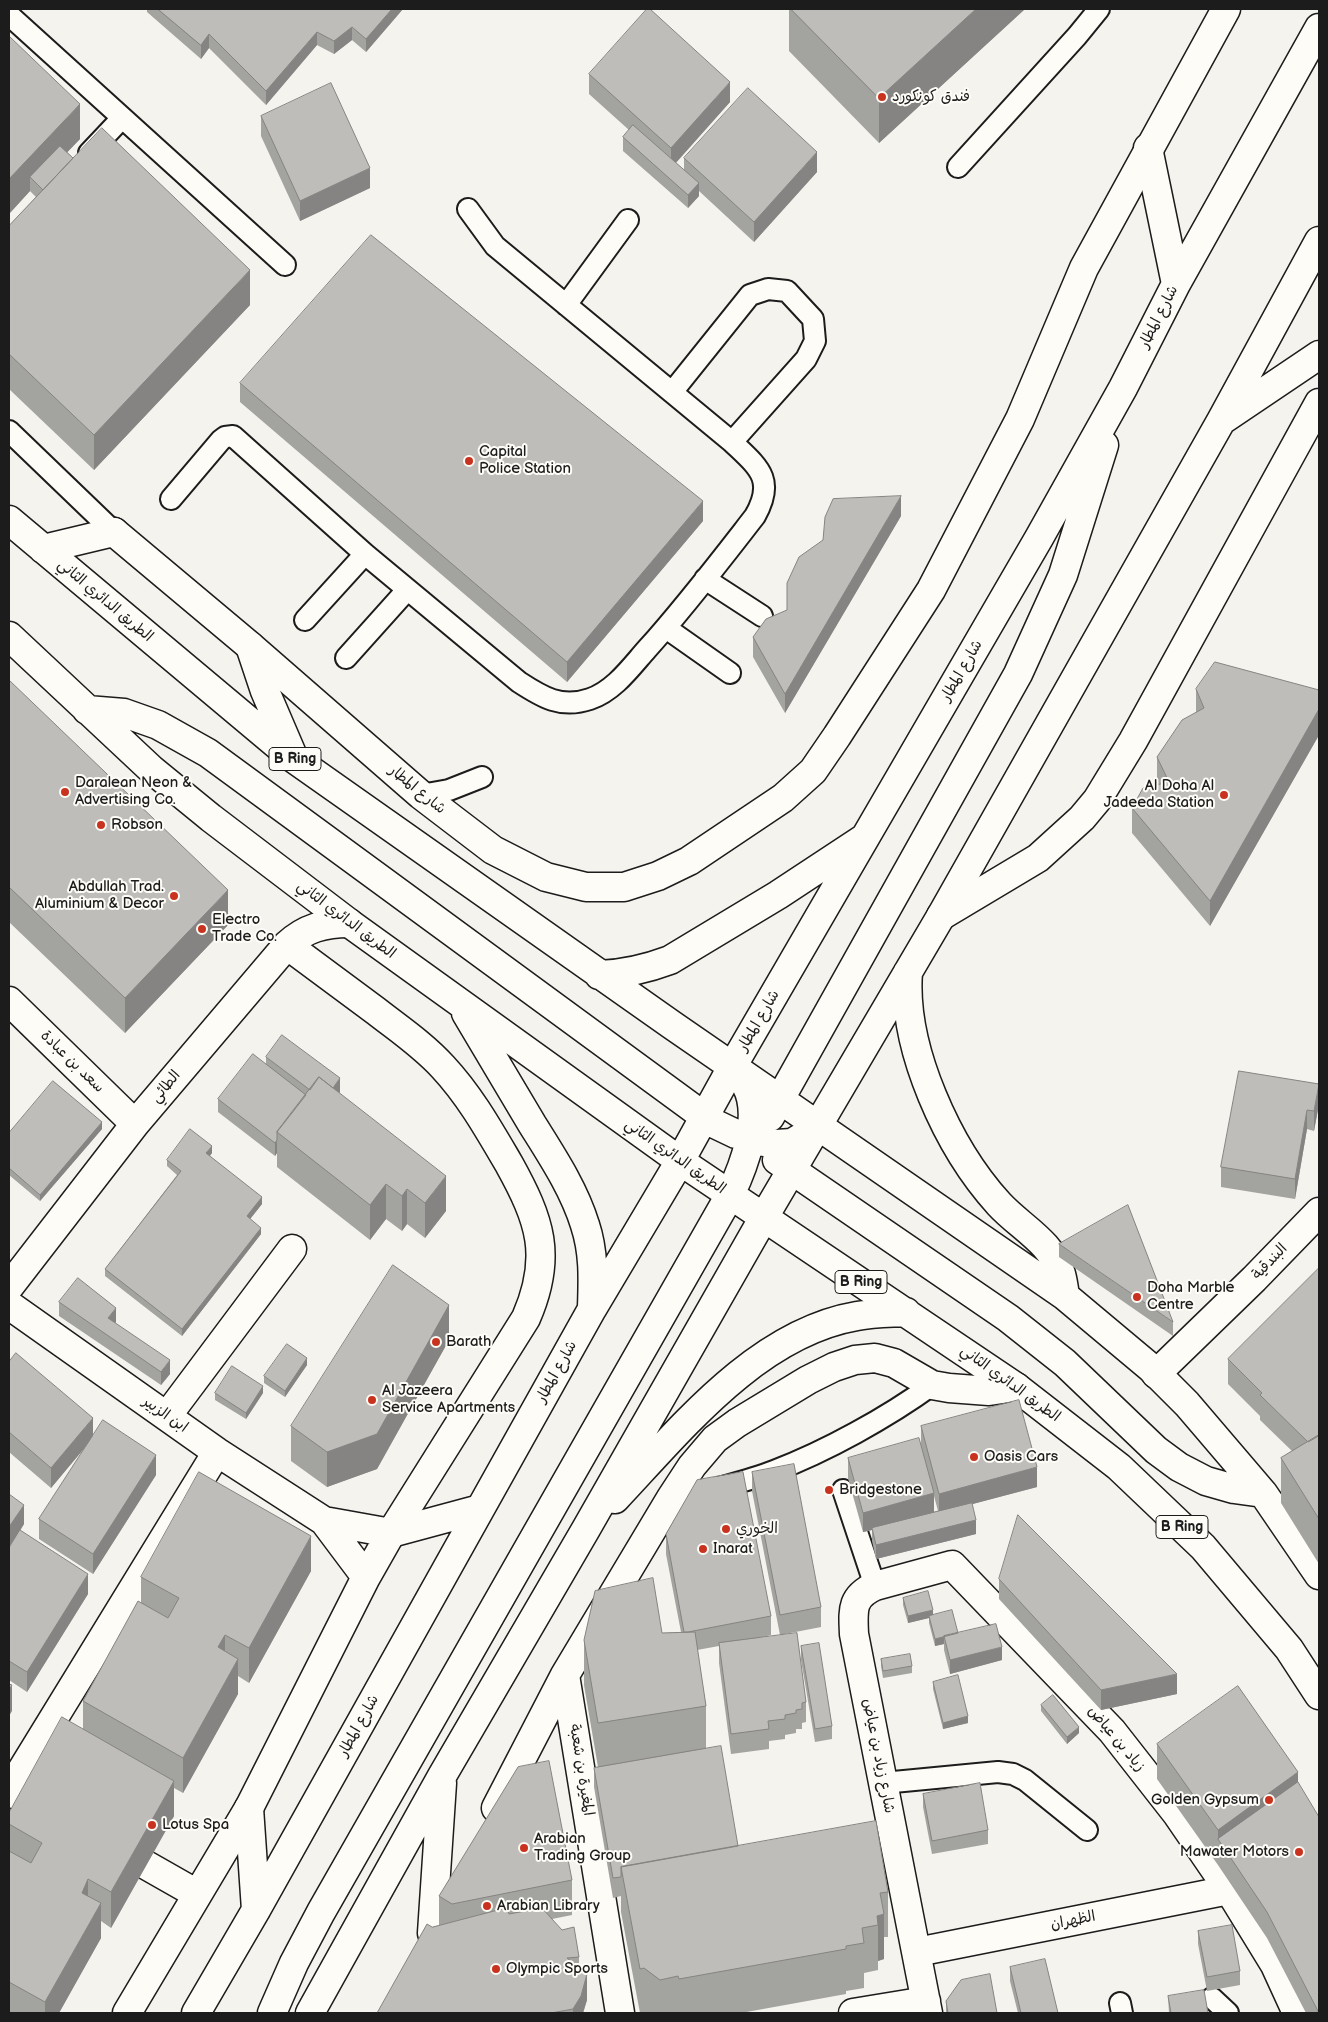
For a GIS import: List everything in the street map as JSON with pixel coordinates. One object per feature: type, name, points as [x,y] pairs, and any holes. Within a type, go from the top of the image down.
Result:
[{"type":"main road","name":"شارع المطار","points":[[114,532],[250,646],[421,795],[494,850],[546,877],[586,887],[624,887],[658,876],[690,861],[783,798],[813,771],[838,736],[931,590],[1020,419],[1084,268],[1216,14]]},
{"type":"main road","name":"شارع المطار","points":[[196,2013],[256,1910],[592,1309],[680,1161],[732,1067],[867,837],[1117,400],[1176,284],[1319,28]]},
{"type":"main road","points":[[1148,148],[1176,284]]},
{"type":"main road","points":[[310,2013],[442,1776],[764,1217],[941,916],[1221,421],[1319,241]]},
{"type":"main road","points":[[1221,421],[1319,355]]},
{"type":"main road","points":[[272,2013],[294,1963],[321,1912],[730,1195],[753,1143],[780,1100],[1018,674],[1064,575],[1117,400]]},
{"type":"main road","points":[[941,916],[1038,858],[1082,818],[1097,800],[1133,742],[1319,403]]},
{"type":"main road","name":"الطريق الدائري الثاني","points":[[9,520],[293,758],[818,1127],[1065,1296],[1156,1374],[1206,1425],[1263,1493],[1319,1575]]},
{"type":"main road","points":[[43,549],[114,532]]},
{"type":"main road","name":"الطريق الدائري الثاني","points":[[9,636],[151,769],[211,818],[349,923],[680,1161],[1016,1387],[1119,1467],[1203,1548],[1289,1649],[1319,1695]]},
{"type":"main road","points":[[250,646],[265,691],[293,758]]},
{"type":"main road","points":[[87,710],[124,713],[158,725],[208,753],[704,1117],[753,1143],[1008,1318],[1065,1363],[1156,1450],[1180,1468],[1206,1481],[1234,1490],[1263,1493]]},
{"type":"main road","points":[[599,974],[617,974],[652,967],[687,951],[867,837]]},
{"type":"main road","name":"الطائي","points":[[9,1286],[136,1124],[287,945],[308,930],[321,925],[349,923]]},
{"type":"main road","points":[[127,2013],[250,1808],[366,1577],[391,1533],[526,1318],[539,1281],[541,1262],[540,1242],[536,1222],[509,1164],[486,1123],[466,1093],[416,1041],[287,945]]},
{"type":"main road","points":[[908,972],[907,999],[916,1048],[928,1086],[958,1149],[978,1180],[1000,1206],[1034,1234],[1050,1251],[1061,1272],[1065,1296]]},
{"type":"main road","name":"سعد بن عبادة","points":[[9,1001],[136,1124]]},
{"type":"main road","points":[[460,1004],[554,1159],[578,1206],[590,1246],[593,1277],[592,1309]]},
{"type":"main road","points":[[732,1067],[746,1086],[750,1096],[753,1143],[749,1169],[749,1185],[755,1205],[764,1217]]},
{"type":"main road","points":[[680,1161],[696,1148],[712,1142],[792,1143],[800,1140],[818,1127]]},
{"type":"main road","name":"البندقية","points":[[1156,1374],[1254,1279],[1319,1212]]},
{"type":"main road","points":[[167,1416],[292,1249]]},
{"type":"main road","name":"ابن الزبير","points":[[9,1305],[217,1452],[324,1521],[366,1577]]},
{"type":"main road","points":[[586,1529],[711,1398],[752,1365],[791,1340],[836,1321],[864,1315],[906,1312]]},
{"type":"main road","points":[[485,1830],[565,1675],[671,1498],[692,1466],[715,1439],[737,1423],[808,1380],[834,1367],[855,1360],[875,1358],[894,1363],[932,1385],[970,1391],[990,1391],[1016,1387]]},
{"type":"main road","points":[[34,1804],[9,1791],[217,1452]]},
{"type":"main road","points":[[391,1533],[480,1509]]},
{"type":"main road","name":"ابن الزبير","points":[[324,1521],[391,1533]]},
{"type":"main road","name":"شارع زياد بن عياض","points":[[927,2007],[854,1634],[853,1613],[855,1602],[864,1591],[952,1565]]},
{"type":"main road","name":"زياد بن عياض","points":[[952,1565],[1112,1731],[1177,1814],[1275,1965],[1296,2013]]},
{"type":"main road","name":"المغيرة بن شعبة","points":[[565,1675],[620,2013]]},
{"type":"main road","points":[[432,1934],[442,1776]]},
{"type":"main road","points":[[250,1808],[256,1910]]},
{"type":"main road","points":[[146,1865],[197,1894]]},
{"type":"main road","points":[[417,1957],[432,1934],[458,1882]]},
{"type":"main road","name":"الظهران","points":[[917,1952],[1228,1890]]},
{"type":"main road","points":[[853,2013],[927,2007]]},
{"type":"lane","points":[[958,167],[1077,36],[1098,9]]},
{"type":"lane","points":[[9,16],[285,266]]},
{"type":"lane","points":[[78,164],[122,118]]},
{"type":"lane","points":[[171,499],[221,440],[225,437],[233,436],[365,554],[519,682],[546,699],[571,702],[591,699],[617,682],[666,628],[756,516],[764,501],[765,489],[762,476],[752,462],[732,442],[673,391],[495,246],[468,209]]},
{"type":"lane","points":[[566,304],[628,220]]},
{"type":"lane","points":[[673,391],[750,295],[768,290],[787,291],[813,318],[815,341],[806,359],[732,442]]},
{"type":"lane","points":[[9,431],[114,532]]},
{"type":"lane","points":[[305,620],[365,554]]},
{"type":"lane","points":[[705,579],[762,616]]},
{"type":"lane","points":[[346,658],[407,590]]},
{"type":"lane","points":[[666,628],[730,673]]},
{"type":"lane","points":[[421,795],[449,790],[482,777]]},
{"type":"lane","points":[[715,1490],[774,1471],[826,1448],[905,1405],[932,1385]]},
{"type":"lane","points":[[844,1490],[863,1552],[876,1586]]},
{"type":"lane","points":[[883,1783],[998,1772],[1013,1774],[1025,1780],[1087,1830]]},
{"type":"lane","points":[[1212,1998],[1228,2013]]},
{"type":"building","points":[[158,9],[392,9],[366,39],[352,27],[334,41],[317,32],[266,91],[209,34],[201,45]]},
{"type":"building","points":[[647,9],[650,9],[730,82],[671,148],[589,74]]},
{"type":"building","points":[[791,9],[976,9],[879,98]]},
{"type":"building","points":[[9,36],[80,104],[9,179]]},
{"type":"building","points":[[331,83],[370,168],[300,201],[261,116]]},
{"type":"building","points":[[748,88],[817,152],[754,222],[684,158]]},
{"type":"building","points":[[633,125],[699,183],[688,195],[623,137]]},
{"type":"building","points":[[102,128],[250,270],[94,435],[9,354],[9,226]]},
{"type":"building","points":[[60,146],[73,158],[43,190],[30,177]]},
{"type":"building","name":"Capital Police Station","points":[[371,235],[703,501],[567,662],[240,383]]},
{"type":"building","points":[[901,496],[785,694],[753,637],[766,619],[787,610],[787,583],[799,557],[823,540],[825,517],[833,499]]},
{"type":"building","name":"Al Doha Al Jadeeda Station","points":[[1215,662],[1319,690],[1319,709],[1210,901],[1132,808],[1143,788],[1169,782],[1157,757],[1182,720],[1204,708],[1196,689]]},
{"type":"building","points":[[9,680],[228,890],[125,998],[9,887]]},
{"type":"building","points":[[282,1035],[340,1078],[333,1088],[319,1077],[310,1090],[266,1057]]},
{"type":"building","points":[[253,1054],[306,1095],[277,1132],[275,1143],[218,1099]]},
{"type":"building","points":[[1239,1071],[1319,1084],[1314,1111],[1307,1110],[1295,1179],[1221,1167]]},
{"type":"building","points":[[319,1077],[446,1176],[425,1203],[407,1189],[402,1196],[386,1184],[370,1205],[277,1132]]},
{"type":"building","points":[[53,1081],[102,1122],[40,1195],[9,1168],[9,1133]]},
{"type":"building","points":[[190,1129],[212,1146],[206,1153],[262,1197],[247,1216],[261,1228],[182,1329],[105,1269],[181,1171],[167,1160]]},
{"type":"building","name":"Doha Marble Centre","points":[[1128,1205],[1173,1322],[1059,1244]]},
{"type":"building","name":"Al Jazeera Service Apartments","points":[[393,1265],[449,1305],[377,1434],[327,1452],[291,1426]]},
{"type":"building","points":[[1319,1268],[1319,1434],[1308,1442],[1260,1395],[1262,1393],[1228,1359]]},
{"type":"building","points":[[78,1278],[116,1308],[108,1318],[170,1360],[161,1372],[59,1302]]},
{"type":"building","points":[[287,1344],[307,1358],[285,1391],[264,1376]]},
{"type":"building","points":[[16,1353],[93,1418],[51,1468],[9,1432],[9,1362]]},
{"type":"building","points":[[232,1366],[263,1386],[246,1413],[215,1393]]},
{"type":"building","points":[[1019,1400],[1037,1467],[939,1494],[921,1426]]},
{"type":"building","points":[[103,1420],[156,1455],[93,1554],[39,1519]]},
{"type":"building","points":[[1319,1435],[1319,1519],[1281,1458]]},
{"type":"building","points":[[919,1438],[934,1493],[863,1513],[848,1458]]},
{"type":"building","points":[[794,1464],[821,1607],[780,1615],[752,1472]]},
{"type":"building","points":[[199,1472],[311,1536],[249,1648],[225,1635],[218,1647],[238,1659],[183,1758],[83,1701],[138,1601],[168,1618],[179,1598],[141,1577]]},
{"type":"building","points":[[743,1472],[771,1616],[684,1632],[666,1534],[697,1480]]},
{"type":"building","points":[[9,1494],[24,1505],[9,1527]]},
{"type":"building","points":[[972,1503],[976,1520],[876,1545],[872,1528]]},
{"type":"building","points":[[1018,1515],[1177,1674],[1101,1690],[999,1579]]},
{"type":"building","points":[[20,1530],[88,1574],[27,1672],[9,1661],[9,1548]]},
{"type":"building","points":[[653,1578],[662,1633],[695,1632],[706,1706],[598,1723],[584,1640],[595,1591]]},
{"type":"building","points":[[928,1591],[933,1610],[908,1616],[903,1598]]},
{"type":"building","points":[[952,1610],[958,1633],[935,1639],[929,1616]]},
{"type":"building","points":[[996,1624],[1002,1647],[950,1660],[944,1636]]},
{"type":"building","points":[[797,1633],[806,1702],[802,1703],[802,1709],[796,1710],[796,1713],[785,1715],[785,1719],[768,1721],[769,1729],[731,1734],[719,1643]]},
{"type":"building","points":[[819,1643],[832,1726],[815,1729],[801,1646]]},
{"type":"building","points":[[910,1654],[912,1666],[883,1671],[881,1659]]},
{"type":"building","points":[[958,1675],[968,1716],[943,1723],[933,1682]]},
{"type":"building","points":[[1238,1686],[1298,1772],[1218,1830],[1157,1744]]},
{"type":"building","points":[[1053,1695],[1079,1727],[1067,1737],[1041,1705]]},
{"type":"building","points":[[62,1717],[174,1781],[111,1892],[88,1879],[82,1893],[101,1903],[45,2002],[9,1982],[9,1851],[31,1863],[42,1843],[9,1824],[9,1813]]},
{"type":"building","points":[[721,1746],[738,1846],[621,1867],[621,1877],[613,1878],[594,1768]]},
{"type":"building","points":[[549,1761],[572,1880],[452,1904],[439,1896],[518,1767]]},
{"type":"building","points":[[1298,1782],[1319,1817],[1319,2013],[1267,1912],[1218,1839]]},
{"type":"building","points":[[980,1783],[988,1830],[932,1841],[923,1794]]},
{"type":"building","points":[[876,1821],[888,1892],[880,1893],[884,1914],[877,1916],[878,1925],[862,1928],[864,1943],[846,1946],[846,1949],[679,1979],[678,1976],[660,1980],[644,1968],[640,1969],[621,1867]]},
{"type":"building","name":"Olympic Sports","points":[[507,1908],[509,1914],[542,1908],[562,1930],[574,1927],[579,1957],[567,1958],[587,1974],[581,1996],[573,2009],[551,2013],[377,2013],[427,1924],[432,1927]]},
{"type":"building","points":[[1232,1925],[1240,1971],[1207,1977],[1198,1931]]},
{"type":"building","points":[[1045,1959],[1058,2013],[1021,2013],[1010,1967]]},
{"type":"building","points":[[990,1974],[997,2013],[948,2013],[946,2001],[961,1980]]},
{"type":"building","points":[[1204,1990],[1208,2013],[1171,2013],[1168,1996]]},
{"type":"place","name":"فندق كونكورد","points":[[882,97]]},
{"type":"place","name":"Capital Police Station","points":[[469,461]]},
{"type":"place","name":"Daralean Neon & Advertising Co.","points":[[65,792]]},
{"type":"place","name":"Al Doha Al Jadeeda Station","points":[[1224,795]]},
{"type":"place","name":"Robson","points":[[101,825]]},
{"type":"place","name":"Abdullah Trad. Aluminium & Decor","points":[[174,896]]},
{"type":"place","name":"Electro Trade Co.","points":[[202,929]]},
{"type":"place","name":"Doha Marble Centre","points":[[1137,1297]]},
{"type":"place","name":"Barath","points":[[436,1342]]},
{"type":"place","name":"Al Jazeera Service Apartments","points":[[372,1400]]},
{"type":"place","name":"Oasis Cars","points":[[974,1457]]},
{"type":"place","name":"Bridgestone","points":[[829,1490]]},
{"type":"place","name":"الخوري","points":[[726,1529]]},
{"type":"place","name":"Inarat","points":[[703,1549]]},
{"type":"place","name":"Golden Gypsum","points":[[1269,1800]]},
{"type":"place","name":"Lotus Spa","points":[[152,1825]]},
{"type":"place","name":"Arabian Trading Group","points":[[524,1848]]},
{"type":"place","name":"Mawater Motors","points":[[1299,1852]]},
{"type":"place","name":"Arabian Library","points":[[487,1906]]},
{"type":"place","name":"Olympic Sports","points":[[496,1969]]}]
